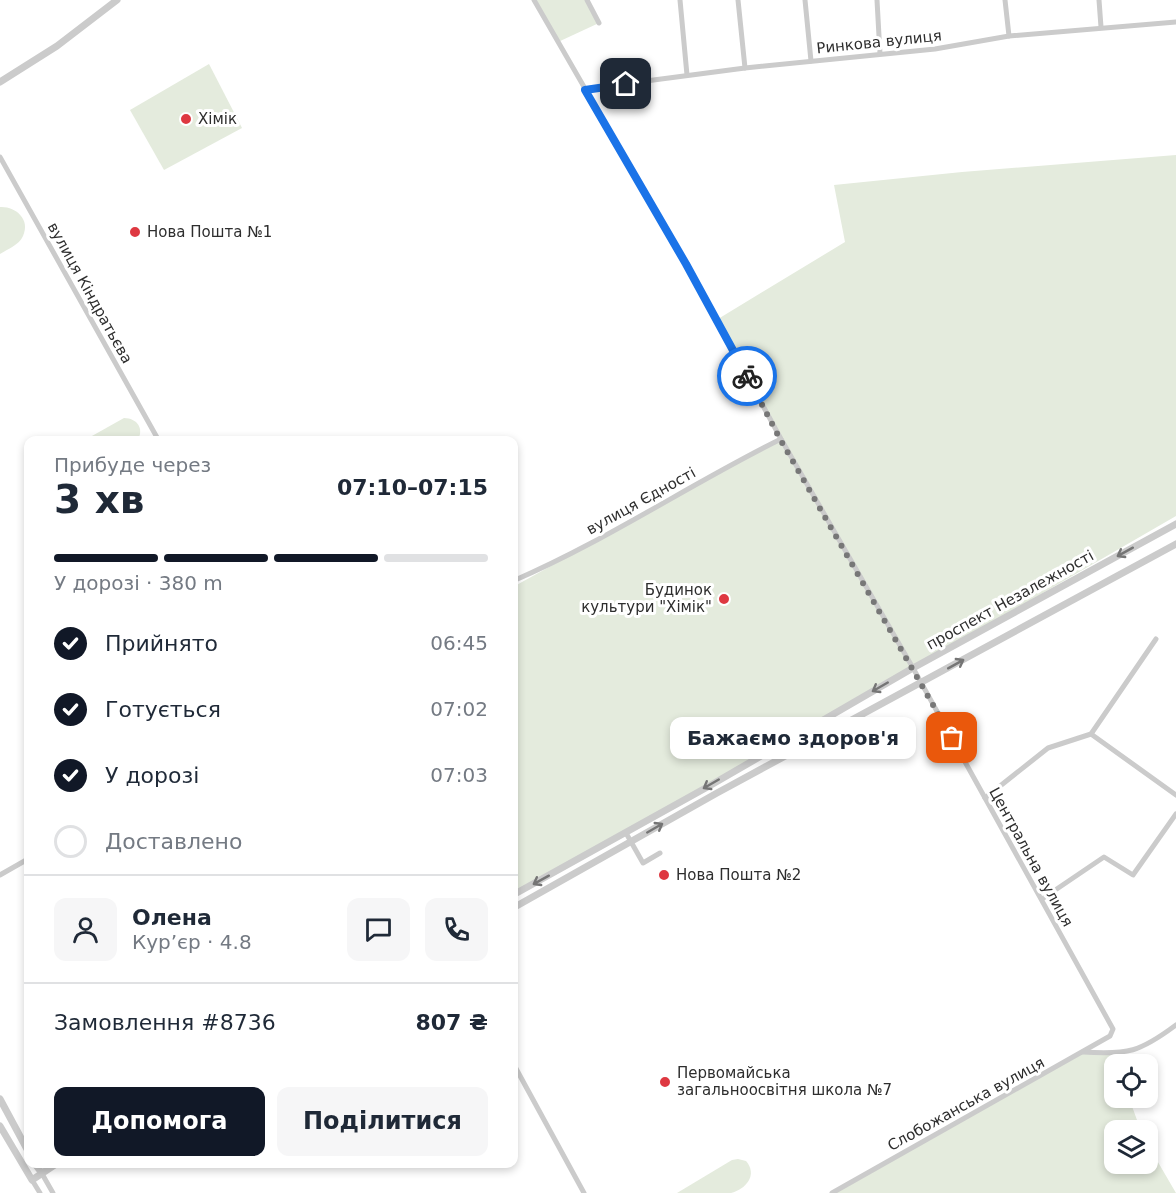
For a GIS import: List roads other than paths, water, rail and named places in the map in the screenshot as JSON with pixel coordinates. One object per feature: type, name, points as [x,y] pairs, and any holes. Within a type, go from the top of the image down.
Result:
[{"type":"street","points":[[0,82],[57,46],[117,0]]},
{"type":"street","name":"Центральна вулиця","points":[[534,0],[696,283],[780,439],[922,683],[1112,1023],[1113,1029],[1110,1036]]},
{"type":"street","points":[[587,0],[599,23]]},
{"type":"street","points":[[680,0],[687,75]]},
{"type":"street","points":[[738,0],[745,68]]},
{"type":"street","points":[[805,0],[811,61]]},
{"type":"street","points":[[877,0],[880,54]]},
{"type":"street","points":[[1005,0],[1009,36]]},
{"type":"street","points":[[1099,0],[1101,27]]},
{"type":"street","name":"Ринкова вулиця","points":[[585,90],[745,68],[935,49],[1009,36],[1176,22]]},
{"type":"street","name":"вулиця Кіндратьєва","points":[[0,157],[156,436]]},
{"type":"street","name":"вулиця Єдності","points":[[518,579],[553,564],[780,439]]},
{"type":"street","name":"проспект Незалежності","points":[[518,892],[913,668],[1176,524]]},
{"type":"street","name":"проспект Незалежності","points":[[518,905],[717,793],[1176,544]]},
{"type":"street","points":[[985,798],[1048,748],[1090,734],[1156,639]]},
{"type":"street","points":[[1090,734],[1176,795]]},
{"type":"street","points":[[1042,899],[1104,857],[1133,874],[1176,814]]},
{"type":"street","points":[[626,833],[644,863],[660,854]]},
{"type":"street","points":[[0,875],[24,861]]},
{"type":"street","points":[[1082,1052],[1112,1054],[1133,1051],[1151,1044],[1176,1025]]},
{"type":"street","name":"Слобожанська вулиця","points":[[832,1193],[1110,1036]]},
{"type":"street","points":[[518,1072],[584,1193]]},
{"type":"street","points":[[0,1099],[24,1144]]},
{"type":"street","points":[[0,1126],[24,1166]]},
{"type":"street","points":[[38,1168],[53,1193]]},
{"type":"street","points":[[32,1180],[48,1168]]},
{"type":"street","points":[[26,1169],[40,1193]]},
{"type":"place","name":"Хімік","points":[[186,119]]},
{"type":"place","name":"Нова Пошта №1","points":[[135,232]]},
{"type":"place","name":"Будинок культури \"Хімік\"","points":[[724,599]]},
{"type":"place","name":"Бажаємо здоров'я","points":[[952,738]]},
{"type":"place","name":"Нова Пошта №2","points":[[664,875]]},
{"type":"place","name":"Первомайська загальноосвітня школа №7","points":[[665,1082]]}]
